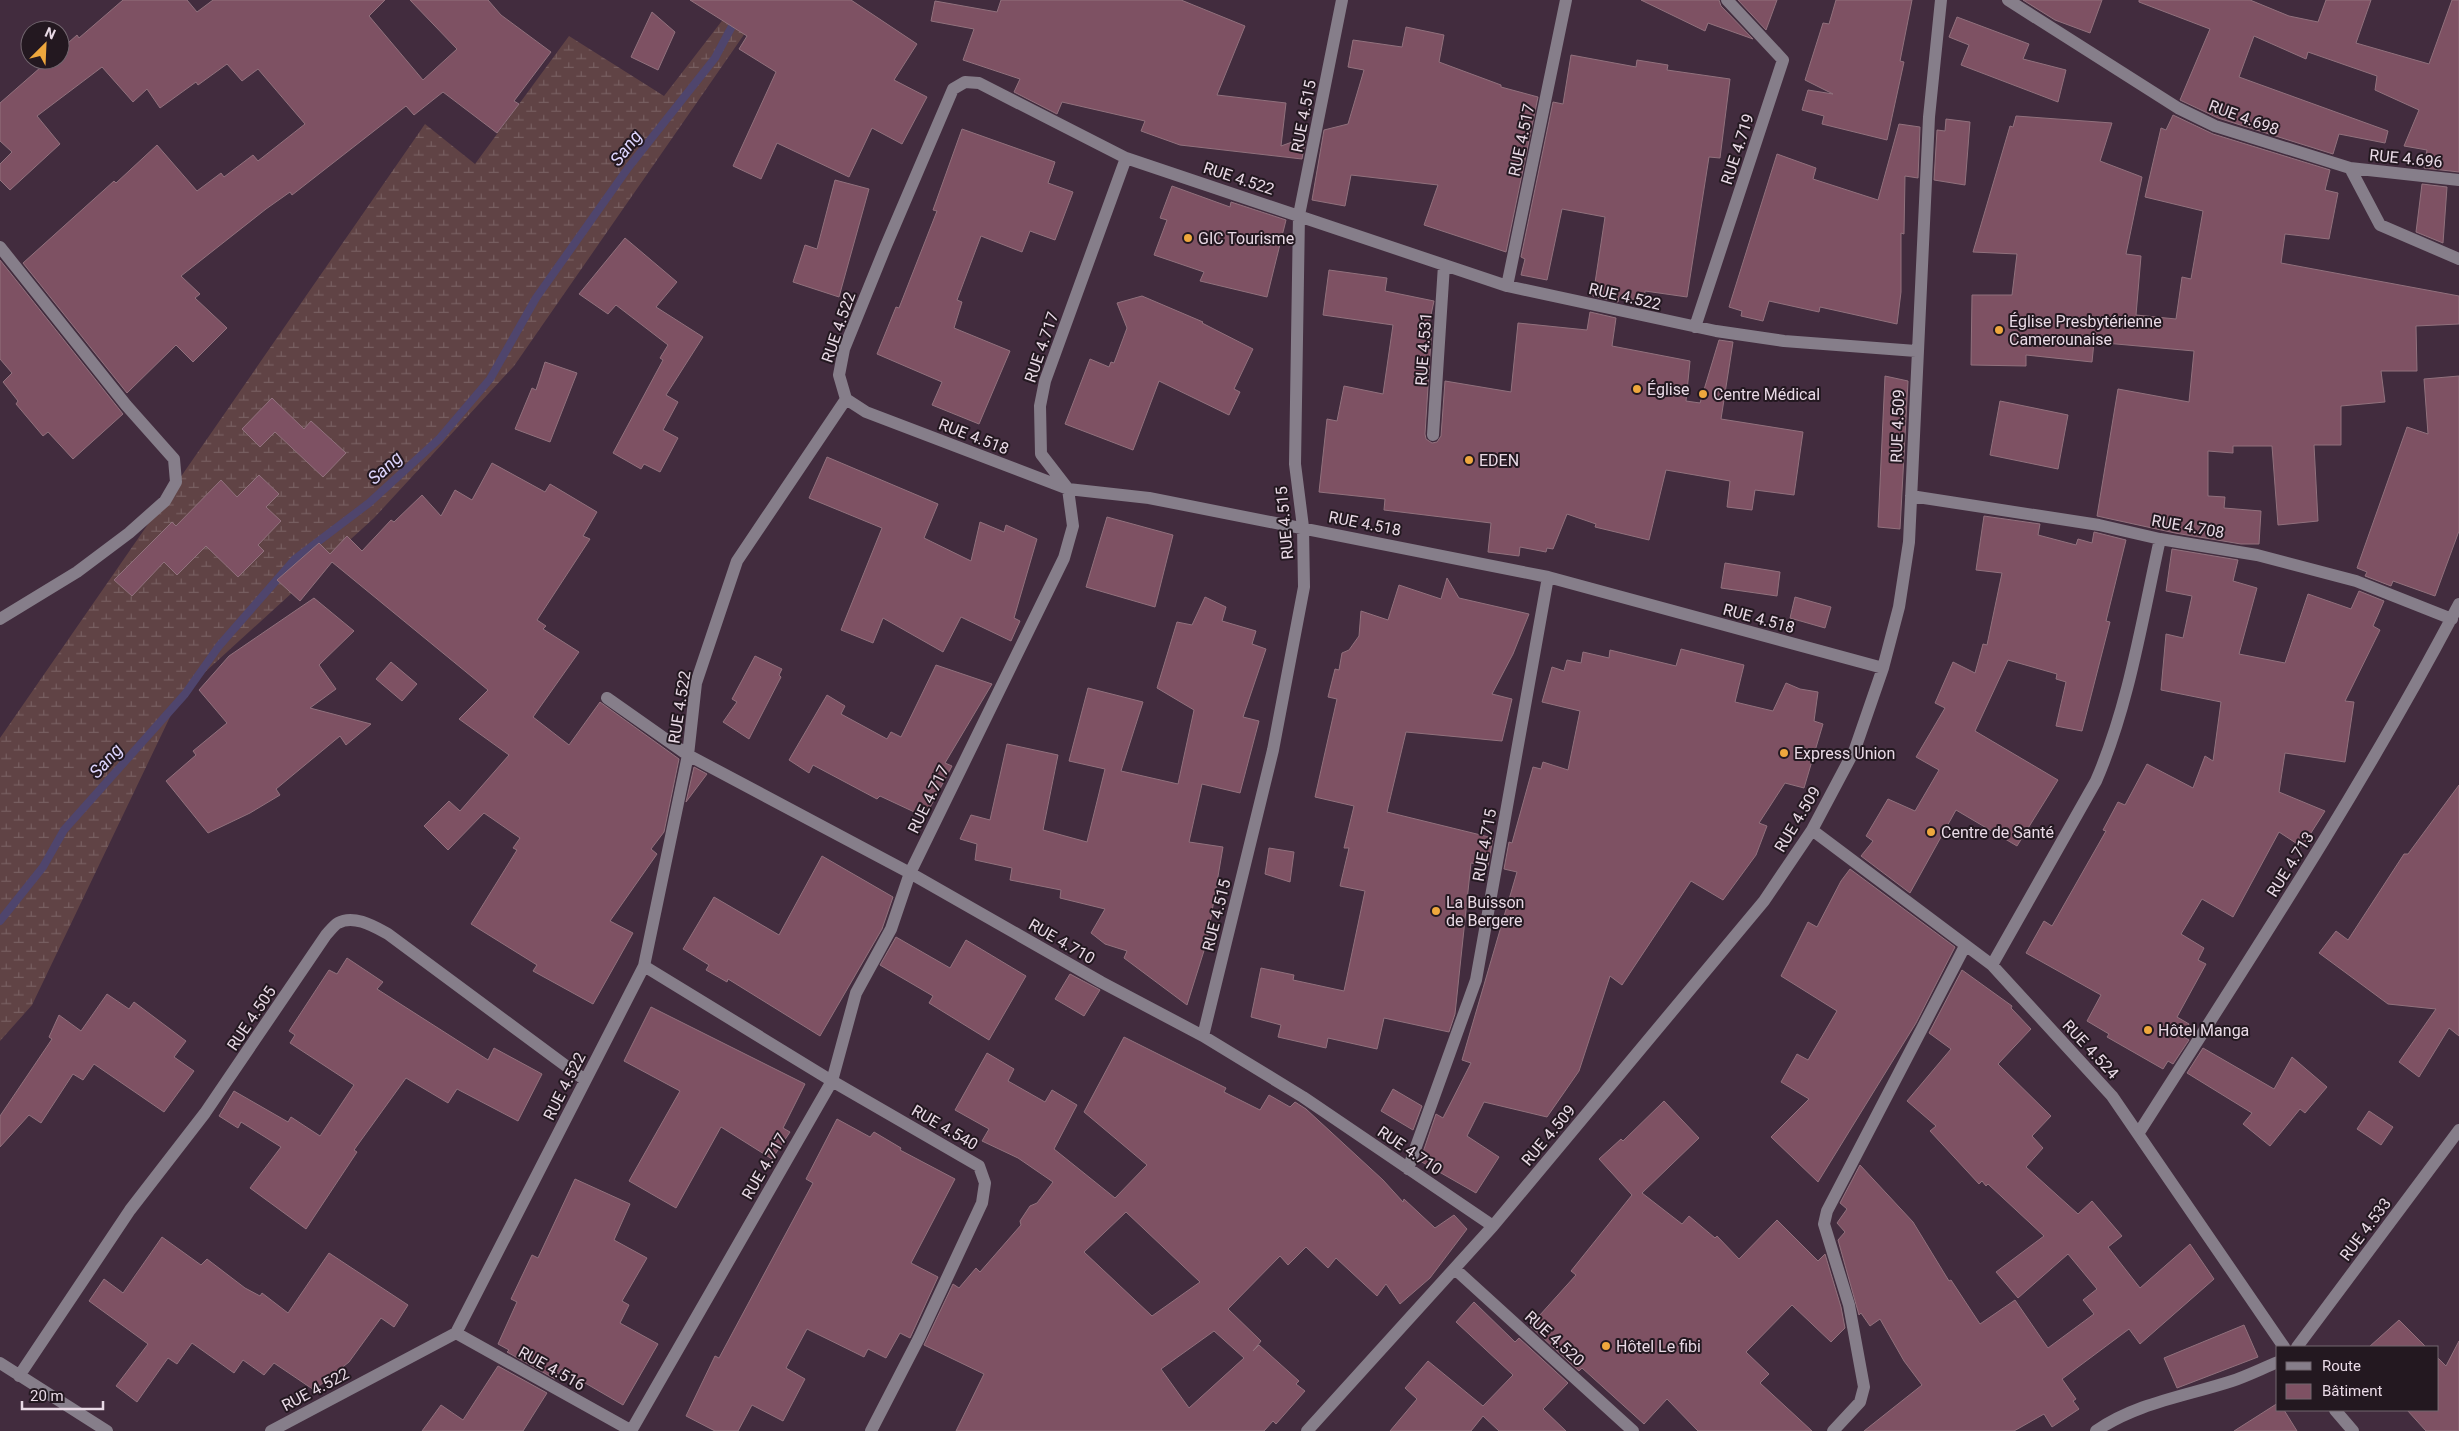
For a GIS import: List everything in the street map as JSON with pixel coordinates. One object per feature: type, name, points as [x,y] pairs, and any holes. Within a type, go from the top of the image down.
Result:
[{"type":"street","name":"RUE 4.515","points":[[1203,1036],[1273,750],[1304,587],[1303,527],[1295,464],[1299,215],[1342,0]]},
{"type":"street","name":"RUE 4.517","points":[[1507,286],[1566,0]]},
{"type":"street","name":"RUE 4.719","points":[[1695,327],[1783,60],[1727,0]]},
{"type":"street","name":"RUE 4.509","points":[[1307,1431],[1493,1226],[1764,900],[1812,830],[1855,749],[1883,668],[1899,607],[1909,542],[1916,351],[1929,117],[1941,0]]},
{"type":"street","name":"RUE 4.698","points":[[2008,0],[2178,108],[2215,126],[2350,168]]},
{"type":"street","name":"RUE 4.522","points":[[271,1431],[456,1333],[644,966],[688,755],[696,683],[737,561],[846,398],[839,375],[844,349],[884,248],[953,89],[965,82],[979,84],[1126,158],[1507,286],[1695,327],[1784,340],[1916,351]]},
{"type":"street","name":"RUE 4.717","points":[[632,1431],[832,1081],[856,993],[891,929],[910,872],[1064,558],[1073,526],[1068,489],[1041,454],[1040,406],[1044,381],[1126,158]]},
{"type":"street","name":"RUE 4.696","points":[[2350,168],[2459,180]]},
{"type":"street","points":[[2350,168],[2380,225],[2459,259]]},
{"type":"street","points":[[0,247],[126,406],[174,459],[176,482],[165,501],[129,533],[77,572],[0,619]]},
{"type":"street","name":"RUE 4.531","points":[[1433,435],[1444,265]]},
{"type":"street","name":"RUE 4.518","points":[[846,398],[866,412],[1068,489],[1149,498],[1548,577],[1883,668]]},
{"type":"street","name":"RUE 4.708","points":[[1911,496],[2099,525],[2160,539],[2257,554],[2347,579],[2452,618]]},
{"type":"street","points":[[1992,965],[2096,781],[2109,750],[2119,719],[2160,539]]},
{"type":"street","name":"RUE 4.715","points":[[1408,1169],[1476,980],[1548,577]]},
{"type":"street","name":"RUE 4.713","points":[[2138,1134],[2331,829],[2423,674],[2459,604]]},
{"type":"street","name":"RUE 4.710","points":[[607,698],[688,755],[910,872],[1102,982],[1203,1036],[1303,1096],[1493,1226]]},
{"type":"street","name":"RUE 4.524","points":[[1812,830],[1992,965],[2112,1096],[2283,1346]]},
{"type":"street","name":"RUE 4.505","points":[[19,1376],[130,1210],[205,1113],[326,935],[338,923],[349,921],[368,923],[388,934],[585,1080]]},
{"type":"street","points":[[1833,1431],[1860,1402],[1864,1387],[1849,1305],[1824,1224],[1827,1211],[1966,946]]},
{"type":"street","name":"RUE 4.540","points":[[644,966],[832,1081],[979,1166],[985,1183],[982,1203],[915,1346],[871,1431]]},
{"type":"street","name":"RUE 4.533","points":[[2298,1346],[2459,1130]]},
{"type":"street","name":"RUE 4.520","points":[[1455,1269],[1633,1431]]},
{"type":"street","name":"RUE 4.516","points":[[456,1333],[632,1431]]},
{"type":"street","points":[[0,1363],[107,1431]]},
{"type":"street","points":[[2096,1431],[2116,1418],[2135,1410],[2234,1381],[2276,1363]]},
{"type":"street","points":[[2336,1411],[2353,1431]]},
{"type":"green space","points":[[738,0],[768,0],[514,366],[374,518],[181,694],[32,1005],[0,1041],[0,738],[425,124],[475,164],[569,36],[664,96]]},
{"type":"building","points":[[123,0],[187,0],[197,12],[213,0],[385,0],[369,16],[423,80],[457,49],[410,0],[488,0],[501,15],[551,52],[514,101],[519,104],[497,133],[443,92],[414,115],[406,106],[292,195],[290,192],[266,209],[181,276],[200,294],[195,298],[227,328],[193,362],[176,345],[127,393],[23,263],[157,145],[197,191],[221,173],[224,177],[253,155],[258,161],[305,124],[258,69],[242,81],[227,64],[198,85],[196,82],[160,108],[147,89],[133,102],[102,67],[37,116],[60,144],[10,190],[0,180],[0,164],[12,152],[0,141],[0,103],[38,70],[70,70],[70,41],[77,35],[79,38]]},
{"type":"building","points":[[690,0],[851,0],[917,44],[894,80],[927,97],[902,144],[872,128],[849,177],[777,143],[761,179],[733,166],[776,72],[739,49],[747,36]]},
{"type":"building","points":[[1001,0],[1181,0],[1245,26],[1217,95],[1286,103],[1281,146],[1306,137],[1302,159],[1180,145],[1141,131],[1145,121],[1062,102],[1057,114],[1014,92],[1020,79],[963,60],[974,29],[931,21],[935,1],[997,12]]},
{"type":"building","points":[[1641,0],[1719,0],[1721,6],[1753,39],[1708,23],[1705,31]]},
{"type":"building","points":[[1738,0],[1777,0],[1766,30]]},
{"type":"building","points":[[1836,0],[1912,0],[1900,61],[1904,62],[1887,140],[1822,124],[1824,116],[1802,110],[1808,90],[1833,94],[1805,80],[1823,23],[1829,24]]},
{"type":"building","points":[[2023,0],[2102,0],[2090,33],[2055,20]]},
{"type":"building","points":[[2139,0],[2250,0],[2289,16],[2318,22],[2326,0],[2371,0],[2356,43],[2429,64],[2452,0],[2459,0],[2459,172],[2424,168],[2427,150],[2404,146],[2419,110],[2375,90],[2377,76],[2308,52],[2306,59],[2254,36],[2239,77],[2388,131],[2385,143],[2339,134],[2333,154],[2218,118],[2180,100],[2210,29],[2139,2]]},
{"type":"building","points":[[652,12],[675,32],[658,70],[631,57]]},
{"type":"building","points":[[1957,17],[2029,44],[2023,59],[2066,70],[2058,102],[1961,65],[1969,45],[1949,37]]},
{"type":"building","points":[[1406,27],[1444,35],[1439,62],[1501,85],[1501,87],[1538,97],[1506,252],[1424,225],[1438,185],[1351,175],[1345,206],[1312,200],[1324,130],[1348,124],[1364,70],[1348,67],[1353,40],[1402,47]]},
{"type":"building","points":[[1571,55],[1636,67],[1637,60],[1668,65],[1667,70],[1730,79],[1720,158],[1709,157],[1687,297],[1645,291],[1644,301],[1619,297],[1618,302],[1593,296],[1605,217],[1562,209],[1547,280],[1521,275],[1525,259],[1521,257],[1553,102],[1563,104]]},
{"type":"building","points":[[2173,115],[2213,134],[2330,170],[2325,190],[2338,193],[2329,239],[2285,234],[2281,263],[2459,296],[2459,324],[2416,326],[2417,371],[2381,371],[2385,402],[2341,406],[2341,445],[2314,445],[2318,521],[2278,525],[2272,446],[2233,446],[2233,453],[2208,451],[2208,496],[2225,497],[2224,508],[2261,511],[2259,544],[2241,544],[2175,533],[2097,516],[2118,389],[2189,402],[2194,351],[2094,342],[2092,362],[2026,355],[2026,366],[1971,365],[1972,295],[2012,295],[2017,254],[1973,252],[2010,126],[2013,127],[2016,116],[2112,123],[2100,161],[2142,177],[2126,254],[2141,256],[2136,315],[2176,319],[2182,277],[2191,279],[2203,211],[2145,197],[2161,128],[2166,130]]},
{"type":"building","points":[[1946,119],[1970,122],[1965,185],[1934,180],[1937,130],[1945,131]]},
{"type":"building","points":[[1899,124],[1920,127],[1918,178],[1905,176],[1904,234],[1901,233],[1901,292],[1897,324],[1820,307],[1819,312],[1769,301],[1763,321],[1741,316],[1742,311],[1729,307],[1777,154],[1816,168],[1813,179],[1878,200]]},
{"type":"building","points":[[962,129],[1055,162],[1048,183],[1073,192],[1055,240],[1030,231],[1022,252],[981,236],[957,300],[962,302],[954,328],[1010,351],[979,424],[932,405],[942,382],[877,354],[896,307],[899,308],[937,211],[933,210]]},
{"type":"building","points":[[835,180],[869,189],[839,297],[793,282],[805,245],[817,249]]},
{"type":"building","points":[[2422,184],[2447,187],[2443,243],[2416,232]]},
{"type":"building","points":[[1172,186],[1230,207],[1231,202],[1286,220],[1267,297],[1200,281],[1204,272],[1154,255],[1167,220],[1160,218]]},
{"type":"building","points":[[625,238],[677,282],[656,307],[703,337],[666,395],[678,402],[663,430],[678,438],[660,472],[644,464],[641,469],[613,453],[663,360],[660,358],[668,345],[616,305],[608,314],[579,294]]},
{"type":"building","points":[[0,260],[123,414],[73,459],[48,432],[43,436],[16,404],[18,401],[3,382],[12,373],[0,359]]},
{"type":"building","points":[[1329,270],[1387,278],[1385,291],[1434,301],[1429,324],[1432,324],[1425,434],[1426,439],[1432,443],[1437,442],[1441,436],[1445,381],[1511,392],[1518,323],[1587,330],[1590,312],[1616,318],[1612,346],[1690,361],[1686,401],[1700,403],[1719,340],[1733,342],[1721,419],[1803,432],[1794,495],[1755,490],[1752,510],[1727,507],[1730,481],[1666,470],[1649,540],[1595,527],[1596,524],[1567,514],[1553,549],[1547,548],[1546,552],[1520,547],[1519,556],[1488,552],[1491,523],[1384,510],[1385,499],[1319,492],[1327,419],[1337,421],[1344,386],[1383,394],[1393,325],[1323,315]]},
{"type":"building","points":[[1142,296],[1203,322],[1253,349],[1234,389],[1240,392],[1229,415],[1159,381],[1133,450],[1065,424],[1090,359],[1109,367],[1111,362],[1114,363],[1127,328],[1117,303]]},
{"type":"building","points":[[545,362],[577,373],[550,442],[515,429],[532,388],[536,390]]},
{"type":"building","points":[[1885,376],[1908,381],[1900,529],[1878,527]]},
{"type":"building","points":[[2459,376],[2459,531],[2435,596],[2393,581],[2391,586],[2365,576],[2367,572],[2357,568],[2407,427],[2428,434],[2424,379]]},
{"type":"building","points":[[272,398],[304,429],[311,421],[346,453],[323,477],[275,432],[260,447],[242,429]]},
{"type":"building","points":[[2000,401],[2068,415],[2058,469],[1990,455]]},
{"type":"building","points":[[827,457],[938,504],[924,538],[971,561],[980,522],[1004,532],[1006,525],[1037,539],[1014,618],[1020,621],[1011,641],[961,617],[943,652],[883,618],[873,643],[841,630],[882,528],[809,498]]},
{"type":"building","points":[[492,463],[545,492],[550,484],[597,512],[583,536],[590,539],[537,620],[546,626],[543,629],[579,652],[533,717],[569,745],[600,702],[679,759],[664,832],[651,849],[657,854],[610,921],[633,933],[593,1004],[533,971],[537,965],[471,924],[517,850],[513,848],[520,838],[484,813],[448,850],[424,826],[449,801],[460,811],[509,755],[459,719],[488,690],[332,562],[300,601],[277,580],[319,543],[330,554],[347,536],[362,551],[391,520],[394,522],[422,495],[441,516],[455,490],[472,500]]},
{"type":"building","points":[[259,475],[279,494],[266,507],[281,521],[258,545],[264,551],[238,577],[206,546],[177,575],[164,562],[132,596],[114,580],[172,522],[176,526],[221,480],[237,497]]},
{"type":"building","points":[[1984,516],[2040,524],[2038,535],[2076,545],[2078,539],[2092,543],[2094,532],[2126,540],[2106,621],[2110,622],[2082,731],[2056,726],[2066,682],[2056,679],[2057,674],[2008,660],[1975,731],[2058,780],[2017,846],[1956,810],[1910,893],[1861,856],[1873,841],[1866,836],[1888,799],[1915,811],[1939,770],[1916,757],[1945,708],[1935,703],[1953,662],[1975,673],[1983,644],[1987,645],[2002,573],[1976,570]]},
{"type":"building","points":[[1107,517],[1173,535],[1155,607],[1086,587]]},
{"type":"building","points":[[2172,549],[2238,560],[2233,581],[2257,588],[2239,654],[2285,663],[2308,594],[2351,609],[2359,591],[2384,601],[2373,626],[2380,630],[2345,701],[2354,702],[2345,762],[2285,753],[2279,792],[2325,811],[2302,847],[2279,832],[2233,917],[2202,899],[2181,934],[2204,948],[2198,960],[2206,964],[2177,1017],[2189,1024],[2182,1036],[2189,1040],[2173,1064],[2168,1061],[2163,1069],[2107,1037],[2109,1034],[2087,1021],[2101,995],[2026,953],[2044,921],[2052,926],[2106,831],[2103,830],[2118,802],[2125,805],[2147,764],[2193,788],[2205,756],[2213,761],[2221,702],[2161,690],[2166,634],[2183,638],[2192,596],[2166,591]]},
{"type":"building","points":[[1725,563],[1780,572],[1777,596],[1721,588]]},
{"type":"building","points":[[1447,578],[1459,598],[1529,614],[1513,654],[1492,694],[1512,699],[1502,741],[1406,732],[1387,812],[1493,838],[1488,866],[1471,863],[1455,1014],[1449,1032],[1384,1018],[1377,1049],[1328,1038],[1326,1048],[1278,1037],[1281,1025],[1251,1017],[1261,968],[1294,975],[1293,980],[1344,991],[1365,891],[1340,886],[1349,848],[1344,848],[1354,806],[1315,797],[1337,699],[1328,697],[1335,669],[1339,670],[1342,653],[1349,650],[1359,636],[1361,611],[1388,620],[1399,585],[1441,599]]},
{"type":"building","points":[[1205,597],[1226,607],[1222,621],[1256,631],[1252,644],[1266,649],[1243,717],[1259,721],[1240,793],[1202,784],[1189,842],[1223,847],[1207,941],[1187,1005],[1124,958],[1127,951],[1105,944],[1091,933],[1105,909],[1060,898],[1061,890],[1010,880],[1012,868],[975,860],[977,844],[960,839],[971,815],[990,820],[1007,744],[1058,755],[1043,830],[1087,842],[1105,769],[1069,761],[1088,688],[1143,702],[1121,771],[1178,784],[1194,710],[1157,688],[1177,622],[1192,625]]},
{"type":"building","points":[[1795,597],[1831,607],[1825,628],[1790,618]]},
{"type":"building","points":[[314,598],[354,631],[319,665],[336,689],[310,708],[371,724],[346,745],[340,736],[276,789],[280,795],[250,813],[208,833],[166,781],[196,755],[193,751],[227,723],[199,690],[229,656]]},
{"type":"building","points":[[1681,649],[1744,665],[1735,702],[1773,711],[1786,683],[1800,689],[1818,692],[1814,721],[1823,724],[1804,788],[1785,783],[1759,823],[1767,826],[1756,855],[1723,900],[1691,881],[1622,985],[1610,976],[1579,1071],[1547,1117],[1484,1102],[1467,1136],[1499,1157],[1476,1193],[1420,1161],[1436,1114],[1443,1118],[1471,1063],[1462,1060],[1517,872],[1504,869],[1509,842],[1512,843],[1533,767],[1541,769],[1543,762],[1568,770],[1580,711],[1542,702],[1552,667],[1564,671],[1567,660],[1581,663],[1583,652],[1609,658],[1610,650],[1676,666]]},
{"type":"building","points":[[755,656],[782,669],[779,675],[781,677],[749,739],[723,722],[737,702],[732,699]]},
{"type":"building","points":[[391,662],[417,684],[402,701],[376,679]]},
{"type":"building","points":[[936,665],[992,684],[945,763],[952,766],[925,817],[880,796],[877,799],[813,765],[809,773],[789,760],[827,695],[845,706],[841,714],[887,739],[891,732],[901,737]]},
{"type":"building","points":[[694,767],[707,774],[686,802]]},
{"type":"building","points":[[2459,785],[2459,1036],[2449,1028],[2419,1077],[2399,1062],[2436,1009],[2388,1004],[2319,953],[2336,931],[2348,940],[2404,854],[2408,854]]},
{"type":"building","points":[[1269,848],[1294,852],[1290,882],[1265,874]]},
{"type":"building","points":[[822,856],[893,897],[882,929],[820,1036],[728,979],[727,982],[706,970],[709,965],[683,949],[714,897],[779,935]]},
{"type":"building","points":[[1850,869],[1955,947],[1916,1023],[1818,1182],[1771,1137],[1809,1099],[1781,1082],[1797,1054],[1808,1060],[1837,1011],[1781,976],[1808,922],[1817,927],[1841,881]]},
{"type":"building","points":[[896,937],[950,968],[966,940],[1026,976],[989,1040],[929,1003],[933,996],[880,965]]},
{"type":"building","points":[[347,958],[383,982],[377,989],[488,1060],[494,1048],[542,1074],[518,1121],[457,1089],[448,1103],[406,1078],[354,1150],[357,1152],[306,1229],[250,1188],[281,1147],[241,1122],[238,1128],[219,1116],[234,1091],[288,1122],[291,1117],[320,1136],[354,1085],[290,1043],[295,1035],[289,1031],[329,970],[337,974]]},
{"type":"building","points":[[1962,970],[2012,1006],[2011,1008],[2031,1029],[1998,1064],[2051,1116],[2032,1136],[2043,1148],[2026,1167],[2078,1214],[2092,1201],[2122,1236],[2108,1247],[2140,1288],[2190,1244],[2214,1279],[2140,1344],[2129,1329],[2062,1379],[2076,1399],[2073,1401],[2079,1409],[2052,1427],[2044,1414],[2014,1431],[1864,1431],[1922,1385],[1904,1361],[1880,1319],[1870,1326],[1861,1313],[1859,1315],[1838,1240],[1845,1232],[1837,1223],[1847,1209],[1840,1203],[1860,1165],[1913,1222],[1949,1281],[1951,1280],[1980,1324],[2015,1300],[2048,1348],[2094,1314],[2083,1300],[2097,1289],[2068,1254],[2018,1298],[1996,1272],[2044,1236],[1988,1184],[1986,1186],[1982,1181],[1979,1184],[1930,1131],[1936,1126],[1907,1101],[1951,1049],[1929,1033]]},
{"type":"building","points":[[1070,974],[1100,990],[1084,1016],[1055,999]]},
{"type":"building","points":[[107,994],[129,1009],[134,1002],[186,1041],[174,1057],[194,1071],[164,1112],[94,1064],[83,1080],[73,1074],[41,1123],[29,1115],[0,1147],[0,1116],[52,1039],[49,1037],[59,1015],[81,1031]]},
{"type":"building","points":[[651,1007],[805,1084],[783,1128],[790,1132],[772,1159],[721,1127],[676,1208],[629,1181],[680,1091],[624,1061]]},
{"type":"building","points":[[1124,1037],[1226,1088],[1224,1092],[1260,1110],[1269,1095],[1290,1107],[1295,1102],[1306,1109],[1383,1180],[1403,1202],[1404,1199],[1435,1228],[1454,1215],[1467,1229],[1430,1278],[1400,1304],[1386,1284],[1377,1296],[1336,1258],[1328,1268],[1306,1247],[1288,1265],[1280,1256],[1228,1309],[1261,1341],[1253,1351],[1259,1345],[1299,1381],[1296,1384],[1305,1391],[1276,1424],[1273,1421],[1264,1431],[956,1431],[984,1374],[924,1345],[953,1284],[959,1288],[976,1268],[980,1272],[1021,1225],[1020,1221],[1030,1206],[1037,1203],[1053,1182],[1018,1158],[982,1141],[989,1129],[955,1110],[987,1053],[1014,1069],[1008,1081],[1045,1102],[1052,1090],[1077,1105],[1054,1149],[1115,1198],[1147,1165],[1084,1112]],"holes":[[[1126,1212],[1200,1282],[1152,1316],[1084,1252]],[[1214,1331],[1244,1358],[1189,1408],[1161,1369]]]},
{"type":"building","points":[[2203,1048],[2274,1089],[2292,1057],[2327,1087],[2305,1113],[2300,1109],[2270,1146],[2243,1124],[2252,1113],[2187,1073]]},
{"type":"building","points":[[1393,1089],[1422,1106],[1413,1130],[1381,1111]]},
{"type":"building","points":[[1664,1101],[1699,1138],[1642,1193],[1682,1224],[1689,1216],[1715,1238],[1717,1236],[1739,1259],[1777,1220],[1818,1261],[1825,1254],[1841,1307],[1845,1328],[1831,1342],[1792,1305],[1746,1352],[1769,1374],[1760,1383],[1812,1431],[1698,1431],[1667,1399],[1644,1424],[1582,1368],[1579,1371],[1530,1326],[1576,1275],[1571,1271],[1632,1195],[1599,1159],[1621,1139],[1623,1141]]},
{"type":"building","points":[[2369,1111],[2393,1127],[2381,1145],[2357,1129]]},
{"type":"building","points":[[837,1119],[870,1137],[874,1132],[901,1148],[900,1150],[955,1179],[911,1263],[938,1277],[910,1338],[900,1333],[886,1358],[868,1349],[864,1357],[807,1329],[786,1368],[805,1379],[783,1421],[752,1405],[738,1431],[715,1431],[686,1416],[715,1356],[719,1358],[813,1183],[806,1179]]},
{"type":"building","points":[[575,1179],[630,1204],[614,1240],[647,1258],[622,1301],[629,1305],[620,1323],[658,1344],[623,1405],[561,1369],[555,1379],[507,1352],[509,1350],[498,1344],[517,1302],[511,1299],[532,1255],[538,1258]]},
{"type":"building","points":[[162,1237],[201,1265],[207,1259],[245,1288],[260,1296],[262,1293],[288,1313],[329,1253],[408,1305],[394,1327],[381,1318],[349,1362],[314,1390],[274,1363],[264,1375],[243,1360],[234,1373],[192,1343],[177,1364],[168,1358],[137,1402],[116,1386],[148,1344],[89,1301],[104,1279],[123,1293]]},
{"type":"building","points":[[1474,1302],[1515,1342],[1519,1338],[1568,1383],[1543,1409],[1566,1431],[1499,1431],[1483,1416],[1471,1431],[1390,1431],[1417,1399],[1405,1388],[1428,1361],[1483,1406],[1513,1375],[1456,1322]]},
{"type":"building","points":[[2399,1320],[2425,1346],[2370,1346]]},
{"type":"building","points":[[2244,1325],[2258,1357],[2177,1388],[2164,1358]]},
{"type":"building","points":[[2459,1341],[2459,1431],[2426,1431],[2408,1411],[2439,1411],[2439,1359],[2446,1366]]},
{"type":"building","points":[[498,1366],[547,1393],[523,1431],[422,1431],[441,1405],[463,1420]]},
{"type":"building","points":[[2276,1404],[2276,1411],[2285,1411],[2297,1431],[2234,1431]]},
{"type":"waterway","name":"Sang","points":[[0,921],[43,867],[64,830],[185,694],[219,646],[295,559],[369,503],[439,439],[490,379],[536,298],[628,168],[715,58],[746,0]]},
{"type":"place","name":"GIC Tourisme","points":[[1188,238]]},
{"type":"place","name":"Église Presbytérienne Camerounaise","points":[[1999,330]]},
{"type":"place","name":"Église","points":[[1637,389]]},
{"type":"place","name":"Centre Médical","points":[[1703,394]]},
{"type":"place","name":"EDEN","points":[[1469,460]]},
{"type":"place","name":"Express Union","points":[[1784,753]]},
{"type":"place","name":"Centre de Santé","points":[[1931,832]]},
{"type":"place","name":"La Buisson de Bergere","points":[[1436,911]]},
{"type":"place","name":"Hôtel Manga","points":[[2148,1030]]},
{"type":"place","name":"Hôtel Le fibi","points":[[1606,1346]]}]
